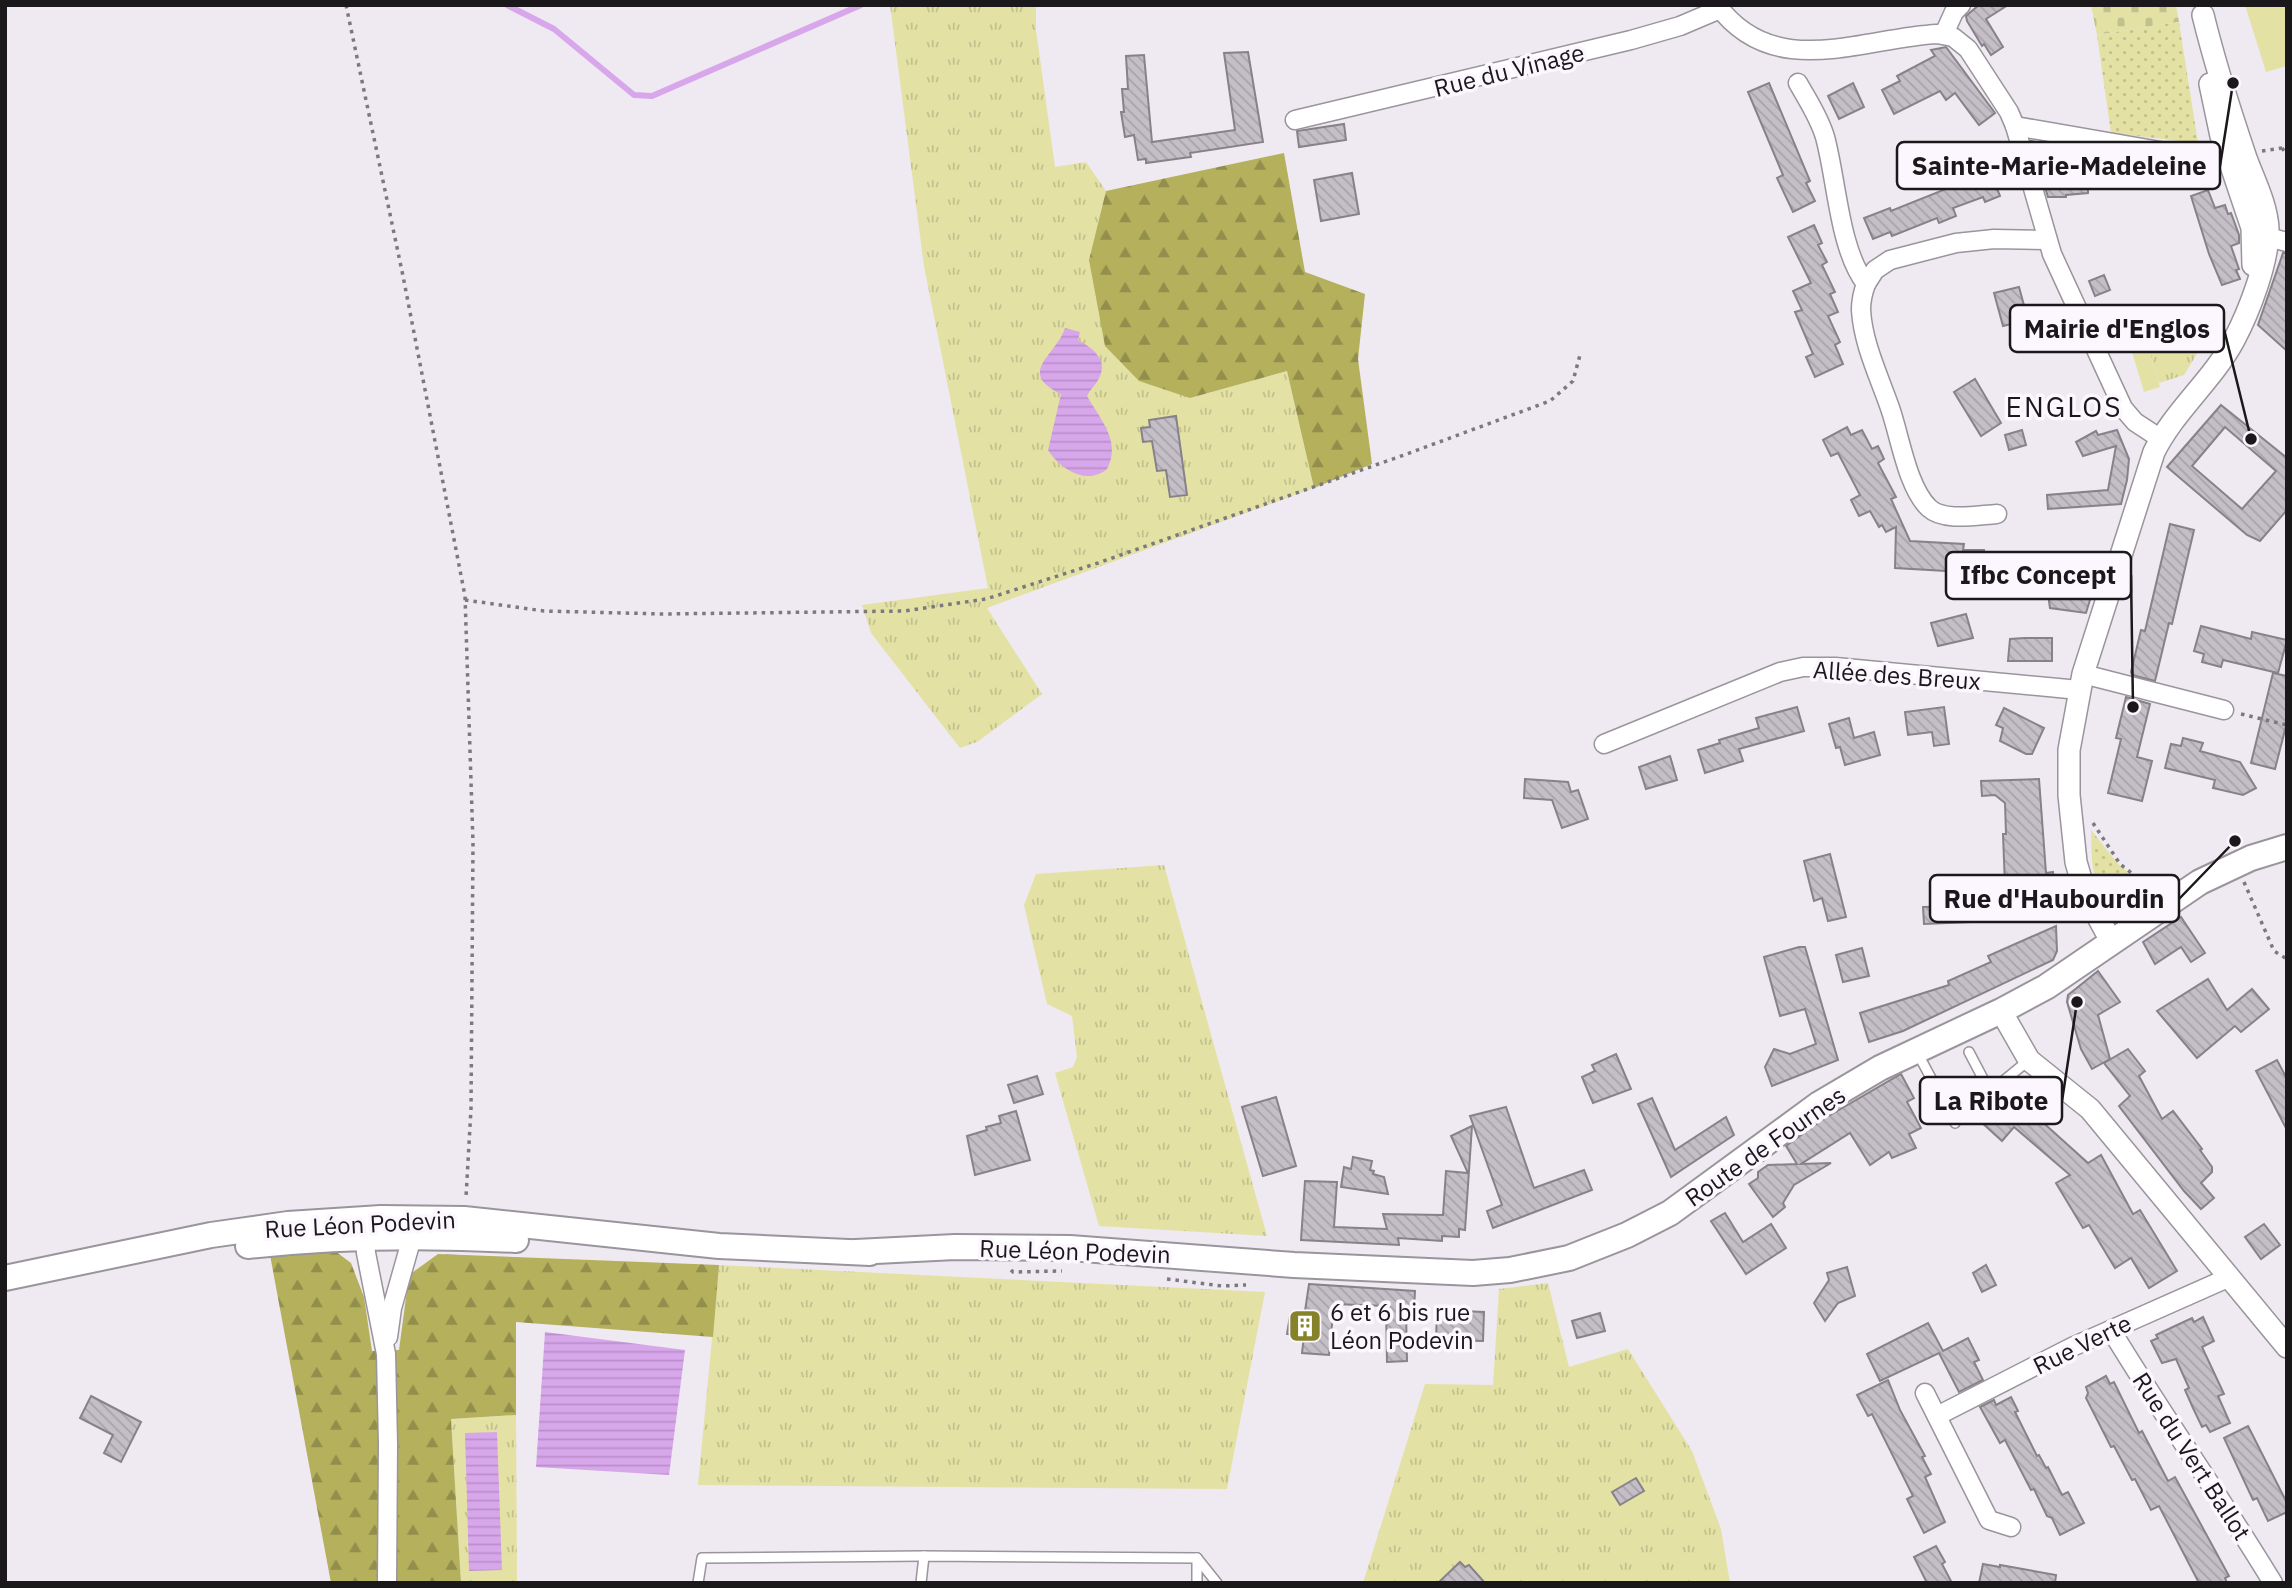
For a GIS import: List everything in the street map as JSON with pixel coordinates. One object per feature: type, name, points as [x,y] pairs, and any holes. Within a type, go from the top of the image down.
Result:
[{"type":"main road","name":"Route de Fournes","points":[[1394,1270],[1473,1273],[1510,1270],[1569,1258],[1619,1239],[1670,1213],[1819,1104],[1880,1068],[2046,987],[2200,882],[2236,864],[2287,847]]},
{"type":"main road","name":"Rue Léon Podevin","points":[[410,1227],[464,1219],[719,1246]]},
{"type":"main road","name":"Rue Léon Podevin","points":[[5,1278],[275,1243],[364,1228],[410,1227],[567,1243],[856,1252],[974,1261],[1294,1265],[1394,1270]]},
{"type":"street","points":[[1961,5],[1954,12],[1944,34],[1953,37],[1968,49],[2003,101],[2015,125],[2047,240],[2123,408],[2135,422],[2161,439]]},
{"type":"street","name":"Rue du Vinage","points":[[1295,120],[1642,37],[1680,26],[1719,7],[1728,19],[1750,34],[1776,45],[1805,52],[1944,34]]},
{"type":"street","points":[[2203,10],[2252,229],[2254,250],[2250,299]]},
{"type":"street","points":[[1798,83],[1815,112],[1824,136],[1853,263],[1866,284]]},
{"type":"street","points":[[2015,125],[2183,155],[2236,155]]},
{"type":"street","points":[[2112,943],[2085,893],[2080,878],[2073,845],[2069,803],[2069,750],[2081,682],[2150,464],[2161,439],[2222,360],[2235,338],[2265,257],[2277,239],[2236,155]]},
{"type":"street","points":[[1997,514],[1947,515],[1933,511],[1924,501],[1904,458],[1890,407],[1873,362],[1861,313],[1862,299],[1866,284],[1875,270],[1890,260],[1956,243],[1994,239],[2047,240]]},
{"type":"street","name":"Allée des Breux","points":[[1604,744],[1767,677],[1803,667],[2081,682],[2224,710]]},
{"type":"street","points":[[2001,1011],[2029,1060],[2090,1110],[2287,1347]]},
{"type":"street","points":[[386,1354],[392,1308],[410,1227]]},
{"type":"street","points":[[364,1228],[386,1354],[387,1583]]},
{"type":"street","name":"Rue Verte","points":[[1937,1416],[2072,1346],[2230,1277]]},
{"type":"street","name":"Rue du Vert Ballot","points":[[2111,1330],[2273,1583]]},
{"type":"street","points":[[1925,1392],[1989,1520],[2011,1527]]},
{"type":"lane","points":[[1917,1051],[1955,1124]]},
{"type":"lane","points":[[1969,1052],[1990,1092],[2029,1060]]},
{"type":"lane","points":[[921,1583],[924,1556]]},
{"type":"lane","points":[[698,1583],[702,1558],[1197,1558]]},
{"type":"lane","points":[[1197,1558],[1197,1583]]},
{"type":"lane","points":[[1197,1558],[1217,1583]]},
{"type":"path","points":[[346,5],[406,289],[465,600],[473,843],[471,1109],[464,1219]]},
{"type":"path","points":[[2282,148],[2287,155]]},
{"type":"path","points":[[465,600],[544,611],[663,614],[905,611],[986,599],[1098,563],[1404,456],[1550,401],[1573,381],[1580,355]]},
{"type":"path","points":[[2224,710],[2287,725]]},
{"type":"path","points":[[2069,803],[2082,804],[2120,864],[2133,876],[2151,886],[2154,894],[2146,902],[2155,912]]},
{"type":"path","points":[[2236,864],[2274,951],[2287,959]]},
{"type":"green space","points":[[890,5],[1036,5],[1036,30],[1055,167],[1086,162],[1106,191],[1089,260],[1190,398],[1287,371],[1314,488],[987,608],[1042,694],[977,742],[960,748],[871,633],[862,605],[988,588],[924,266]]},
{"type":"green space","points":[[2091,5],[2176,5],[2179,22],[2097,35]]},
{"type":"green space","points":[[2245,5],[2287,5],[2287,66],[2266,72]]},
{"type":"green space","points":[[2179,22],[2198,143],[2111,133],[2097,35]]},
{"type":"green space","points":[[1284,153],[1305,272],[1365,294],[1358,359],[1372,464],[1314,488],[1287,371],[1190,398],[1139,381],[1105,346],[1089,260],[1106,191]]},
{"type":"green space","points":[[2200,306],[2209,334],[2184,375],[2159,383],[2141,324]]},
{"type":"green space","points":[[2142,327],[2160,387],[2144,392],[2126,332]]},
{"type":"green space","points":[[2091,830],[2119,865],[2147,886],[2148,890],[2139,896],[2126,898],[2103,890],[2094,873]]},
{"type":"green space","points":[[1164,865],[1267,1236],[1099,1226],[1055,1073],[1073,1067],[1077,1057],[1072,1016],[1047,1004],[1024,905],[1036,874]]},
{"type":"green space","points":[[335,1251],[351,1263],[364,1297],[372,1351],[399,1350],[409,1275],[438,1254],[719,1265],[713,1337],[516,1322],[516,1415],[451,1419],[461,1583],[331,1583],[270,1255]]},
{"type":"green space","points":[[719,1265],[1265,1292],[1227,1489],[698,1485]]},
{"type":"green space","points":[[1548,1283],[1569,1367],[1628,1349],[1692,1451],[1721,1529],[1730,1583],[1363,1583],[1425,1384],[1493,1385],[1499,1289]]},
{"type":"green space","points":[[516,1415],[517,1583],[461,1583],[451,1419]]},
{"type":"shaded area","points":[[1065,328],[1080,332],[1078,340],[1097,354],[1102,364],[1099,379],[1087,396],[1108,431],[1112,449],[1107,469],[1091,476],[1067,469],[1048,450],[1061,394],[1048,386],[1041,378],[1040,371]]},
{"type":"shaded area","points":[[545,1332],[685,1350],[669,1475],[536,1467]]},
{"type":"shaded area","points":[[497,1432],[502,1570],[469,1571],[465,1433]]},
{"type":"building","points":[[1979,5],[2008,5],[1986,19],[2003,47],[1991,55],[1984,44],[1982,46],[1967,21],[1966,16]]},
{"type":"building","points":[[1946,47],[1995,113],[1979,125],[1955,93],[1946,100],[1940,91],[1894,114],[1882,90],[1900,81],[1897,76],[1935,56],[1931,50]]},
{"type":"building","points":[[1248,52],[1263,142],[1190,153],[1191,157],[1146,163],[1146,159],[1138,160],[1134,135],[1125,137],[1121,112],[1124,112],[1122,89],[1128,89],[1126,56],[1144,55],[1152,142],[1235,130],[1224,53]]},
{"type":"building","points":[[1769,83],[1810,181],[1806,183],[1815,201],[1793,212],[1777,178],[1783,175],[1748,92]]},
{"type":"building","points":[[1853,83],[1864,107],[1839,119],[1828,96]]},
{"type":"building","points":[[1344,124],[1346,140],[1299,147],[1297,131]]},
{"type":"building","points":[[2031,141],[2115,155],[2113,188],[2088,188],[2088,193],[2048,197]]},
{"type":"building","points":[[1989,168],[2000,196],[1985,202],[1983,197],[1953,208],[1956,216],[1939,223],[1937,218],[1892,236],[1890,232],[1873,239],[1864,218],[1890,208],[1891,211],[1956,185],[1955,182]]},
{"type":"building","points":[[1352,173],[1359,214],[1321,221],[1314,180]]},
{"type":"building","points":[[2208,190],[2215,208],[2225,205],[2228,214],[2231,213],[2239,235],[2239,243],[2231,246],[2240,279],[2222,285],[2191,196]]},
{"type":"building","points":[[1814,225],[1822,243],[1818,245],[1827,262],[1822,265],[1835,292],[1830,294],[1838,312],[1828,316],[1840,342],[1835,345],[1843,364],[1815,377],[1806,357],[1813,354],[1795,312],[1802,310],[1793,291],[1811,283],[1788,237]]},
{"type":"building","points":[[2283,253],[2287,253],[2287,351],[2258,325]]},
{"type":"building","points":[[2104,275],[2110,290],[2095,296],[2089,281]]},
{"type":"building","points":[[2019,287],[2028,320],[2003,326],[1994,293]]},
{"type":"building","points":[[1975,379],[2001,423],[1981,436],[1954,392]]},
{"type":"building","points":[[2221,405],[2287,458],[2287,510],[2260,541],[2247,535],[2167,467]],"holes":[[[2225,427],[2276,471],[2242,509],[2192,466]]]},
{"type":"building","points":[[1176,416],[1187,495],[1170,497],[1166,470],[1157,471],[1152,441],[1143,442],[1141,428],[1150,427],[1149,420]]},
{"type":"building","points":[[1847,427],[1851,435],[1862,430],[1872,449],[1878,446],[1884,459],[1878,463],[1896,497],[1891,499],[1910,541],[1964,544],[1963,550],[1984,550],[1983,562],[1998,563],[1997,581],[1981,581],[1981,573],[1895,568],[1896,527],[1886,532],[1882,525],[1879,527],[1870,511],[1859,516],[1851,500],[1860,495],[1838,453],[1831,456],[1823,440]]},
{"type":"building","points":[[2022,430],[2026,445],[2009,450],[2005,435]]},
{"type":"building","points":[[2117,430],[2129,459],[2121,504],[2048,509],[2047,495],[2108,490],[2116,446],[2083,456],[2076,442],[2096,431],[2098,435]]},
{"type":"building","points":[[2170,524],[2194,530],[2172,624],[2169,623],[2155,681],[2132,675],[2131,672],[2141,630],[2145,631]]},
{"type":"building","points":[[2080,563],[2100,567],[2086,613],[2050,608],[2045,573]]},
{"type":"building","points":[[1966,614],[1973,638],[1938,646],[1931,623]]},
{"type":"building","points":[[2201,626],[2251,639],[2252,632],[2287,640],[2278,673],[2223,660],[2221,667],[2202,662],[2204,654],[2194,651]]},
{"type":"building","points":[[2052,638],[2052,661],[2008,661],[2010,639]]},
{"type":"building","points":[[2273,673],[2287,676],[2287,722],[2275,769],[2251,763]]},
{"type":"building","points":[[2126,697],[2150,704],[2137,757],[2152,761],[2142,801],[2108,793],[2121,739],[2116,738]]},
{"type":"building","points":[[1797,707],[1804,731],[1739,749],[1743,761],[1705,773],[1698,750],[1720,743],[1719,740],[1759,728],[1756,718]]},
{"type":"building","points":[[1944,707],[1949,744],[1934,746],[1932,732],[1908,735],[1905,712]]},
{"type":"building","points":[[2004,708],[2044,728],[2032,754],[2026,754],[2000,741],[2003,728],[1996,725]]},
{"type":"building","points":[[1849,718],[1854,738],[1874,732],[1880,755],[1845,765],[1840,747],[1836,748],[1829,724]]},
{"type":"building","points":[[2183,738],[2203,743],[2200,751],[2240,762],[2256,788],[2243,795],[2213,788],[2215,780],[2165,768],[2171,744],[2181,746]]},
{"type":"building","points":[[1670,756],[1677,780],[1646,789],[1639,767]]},
{"type":"building","points":[[1525,779],[1568,782],[1571,792],[1578,790],[1588,819],[1562,828],[1552,800],[1524,798]]},
{"type":"building","points":[[2039,779],[2046,873],[2053,872],[2056,919],[2027,920],[2026,908],[1995,910],[1996,921],[1924,924],[1923,907],[1968,906],[1969,885],[2005,886],[2005,803],[1995,795],[1982,796],[1981,781]]},
{"type":"building","points":[[1830,854],[1846,917],[1828,921],[1822,898],[1814,901],[1804,861]]},
{"type":"building","points":[[2181,917],[2205,953],[2191,962],[2181,947],[2155,964],[2143,942]]},
{"type":"building","points":[[2056,926],[2057,951],[2053,960],[1903,1031],[1869,1042],[1860,1013],[1949,985],[1948,981],[1991,962],[1988,956]]},
{"type":"building","points":[[1805,947],[1838,1060],[1772,1086],[1765,1067],[1774,1049],[1790,1054],[1816,1044],[1805,1009],[1780,1016],[1764,957]]},
{"type":"building","points":[[1862,948],[1869,976],[1843,982],[1836,955]]},
{"type":"building","points":[[2098,971],[2120,1002],[2098,1015],[2110,1059],[2092,1069],[2081,1049],[2067,1002],[2068,995]]},
{"type":"building","points":[[2208,979],[2227,1010],[2252,989],[2269,1009],[2241,1032],[2235,1026],[2197,1058],[2157,1011]]},
{"type":"building","points":[[2128,1049],[2145,1071],[2139,1076],[2162,1119],[2173,1111],[2212,1167],[2212,1172],[2201,1183],[2214,1198],[2201,1209],[2119,1106],[2130,1096],[2104,1063]]},
{"type":"building","points":[[1616,1054],[1631,1089],[1593,1103],[1582,1077],[1595,1071],[1592,1065]]},
{"type":"building","points":[[2277,1060],[2287,1079],[2287,1130],[2256,1071]]},
{"type":"building","points":[[1901,1074],[1914,1098],[1907,1102],[1921,1128],[1909,1134],[1916,1148],[1892,1158],[1889,1152],[1870,1165],[1850,1133],[1801,1164],[1831,1163],[1794,1185],[1783,1203],[1785,1207],[1773,1217],[1749,1184],[1758,1178],[1758,1172],[1768,1165],[1797,1164],[1786,1146],[1825,1118]]},
{"type":"building","points":[[1037,1076],[1043,1094],[1014,1103],[1008,1085]]},
{"type":"building","points":[[1276,1097],[1296,1166],[1263,1176],[1242,1107]]},
{"type":"building","points":[[1652,1098],[1675,1150],[1726,1117],[1734,1135],[1671,1177],[1638,1104]]},
{"type":"building","points":[[2002,1098],[2025,1115],[2029,1110],[2088,1163],[2101,1155],[2133,1214],[2140,1210],[2177,1271],[2149,1288],[2131,1258],[2115,1268],[2089,1225],[2083,1228],[2056,1183],[2070,1175],[2014,1127],[2002,1141],[1981,1122]]},
{"type":"building","points":[[1506,1107],[1534,1188],[1584,1170],[1592,1190],[1493,1228],[1487,1211],[1502,1205],[1470,1116]]},
{"type":"building","points":[[1016,1111],[1030,1160],[975,1175],[967,1136],[1001,1123],[999,1116]]},
{"type":"building","points":[[1472,1126],[1465,1230],[1459,1229],[1459,1237],[1442,1236],[1442,1241],[1398,1238],[1399,1245],[1301,1240],[1305,1181],[1337,1182],[1334,1227],[1387,1229],[1383,1214],[1443,1215],[1446,1171],[1468,1173],[1451,1136]]},
{"type":"building","points":[[1353,1157],[1372,1161],[1370,1170],[1374,1171],[1373,1174],[1384,1177],[1388,1194],[1341,1187],[1344,1167],[1351,1169]]},
{"type":"building","points":[[1725,1213],[1743,1242],[1771,1224],[1786,1248],[1746,1274],[1711,1221]]},
{"type":"building","points":[[2264,1224],[2280,1245],[2261,1259],[2245,1237]]},
{"type":"building","points":[[1986,1265],[1996,1285],[1982,1292],[1973,1273]]},
{"type":"building","points":[[1847,1267],[1855,1296],[1838,1303],[1825,1321],[1814,1303],[1829,1280],[1827,1273]]},
{"type":"building","name":"6 et 6 bis rue Léon Podevin","points":[[1309,1284],[1415,1291],[1414,1310],[1406,1310],[1407,1361],[1387,1362],[1386,1306],[1334,1304],[1329,1355],[1302,1353],[1304,1336],[1287,1334],[1290,1316],[1304,1318]]},
{"type":"building","points":[[1437,1310],[1484,1312],[1483,1341],[1436,1340]]},
{"type":"building","points":[[1600,1313],[1605,1331],[1577,1338],[1572,1321]]},
{"type":"building","points":[[2203,1317],[2214,1341],[2202,1347],[2224,1394],[2218,1396],[2230,1423],[2210,1432],[2206,1425],[2202,1427],[2193,1408],[2185,1390],[2189,1388],[2176,1359],[2162,1363],[2151,1341],[2158,1338],[2156,1335],[2192,1318],[2194,1322]]},
{"type":"building","points":[[1928,1323],[1943,1351],[1968,1338],[1979,1360],[1974,1362],[1983,1380],[1959,1392],[1939,1353],[1880,1381],[1867,1354]]},
{"type":"building","points":[[2106,1376],[2110,1384],[2114,1382],[2139,1433],[2142,1431],[2168,1481],[2175,1477],[2229,1576],[2225,1578],[2227,1583],[2199,1583],[2159,1506],[2151,1510],[2135,1479],[2132,1480],[2114,1446],[2111,1447],[2086,1398],[2086,1387]]},
{"type":"building","points":[[1888,1380],[1900,1410],[1925,1456],[1922,1457],[1931,1474],[1925,1477],[1945,1522],[1924,1533],[1907,1499],[1913,1496],[1872,1414],[1868,1416],[1857,1395]]},
{"type":"building","points":[[91,1396],[141,1422],[121,1462],[104,1453],[113,1435],[80,1418]]},
{"type":"building","points":[[2011,1397],[2018,1411],[2015,1412],[2037,1456],[2039,1455],[2046,1468],[2048,1467],[2062,1495],[2068,1492],[2084,1523],[2060,1535],[2034,1489],[2031,1490],[2005,1440],[2000,1443],[1980,1407],[1994,1400],[1996,1405]]},
{"type":"building","points":[[2248,1426],[2287,1503],[2287,1512],[2268,1521],[2257,1498],[2253,1500],[2224,1438]]},
{"type":"building","points":[[1636,1478],[1644,1491],[1620,1505],[1612,1492]]},
{"type":"building","points":[[1936,1546],[1952,1583],[1927,1583],[1914,1557]]},
{"type":"building","points":[[1460,1562],[1465,1567],[1469,1565],[1485,1583],[1438,1583]]},
{"type":"building","points":[[1983,1564],[2056,1575],[2055,1583],[1979,1583]]},
{"type":"waterway","points":[[507,5],[554,29],[634,95],[652,96],[861,5]]},
{"type":"place","name":"Sainte-Marie-Madeleine","points":[[2233,83]]},
{"type":"place","name":"Mairie d'Englos","points":[[2251,439]]},
{"type":"place","name":"Ifbc Concept","points":[[2133,707]]},
{"type":"place","name":"Rue d'Haubourdin","points":[[2235,841]]},
{"type":"place","name":"La Ribote","points":[[2077,1002]]},
{"type":"place","name":"6 et 6 bis rue Léon Podevin","points":[[1305,1326]]},
{"type":"district","name":"ENGLOS","points":[[2064,406]]}]
